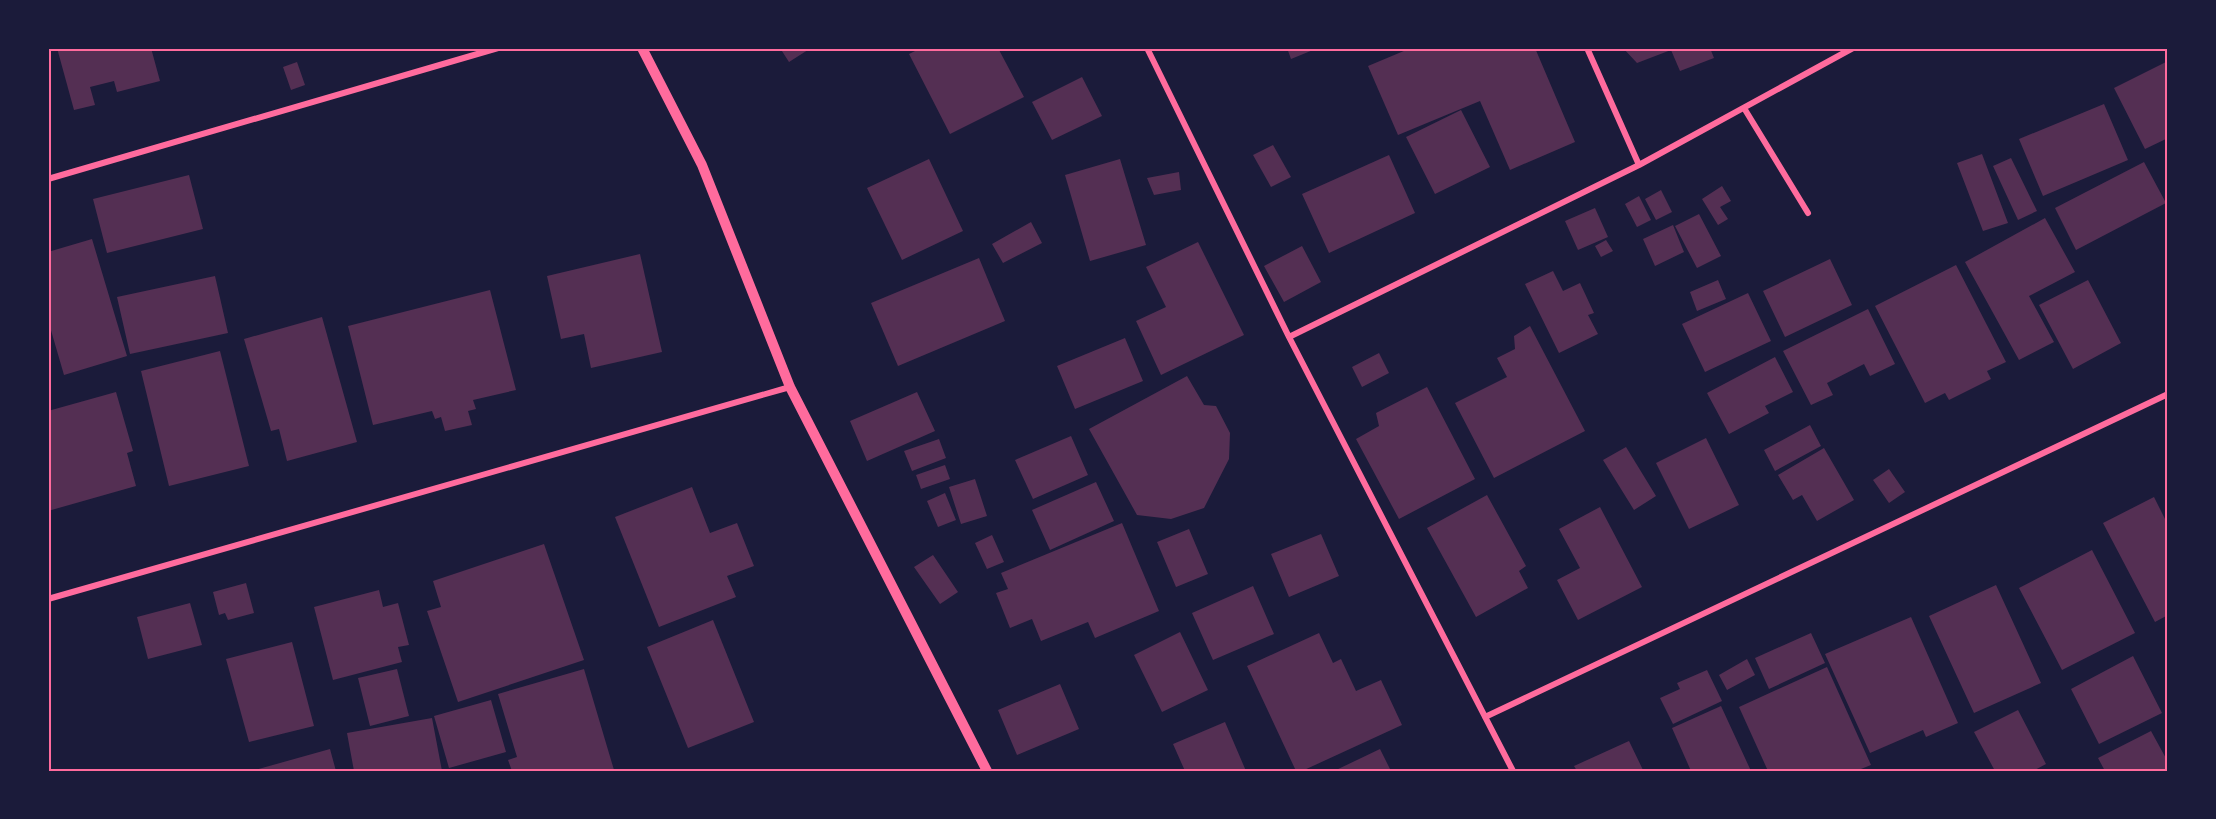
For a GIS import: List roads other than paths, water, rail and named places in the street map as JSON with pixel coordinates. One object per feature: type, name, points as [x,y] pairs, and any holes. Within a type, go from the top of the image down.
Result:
[{"type":"street","points":[[48,179],[498,48]]},
{"type":"street","points":[[642,48],[702,165],[790,387],[987,771]]},
{"type":"street","points":[[1147,48],[1289,338],[1513,771]]},
{"type":"street","points":[[1587,48],[1639,165]]},
{"type":"street","points":[[1289,338],[1639,165],[1852,48]]},
{"type":"street","points":[[1744,108],[1808,213]]},
{"type":"street","points":[[48,599],[790,387]]},
{"type":"street","points":[[1485,717],[2168,394]]}]
